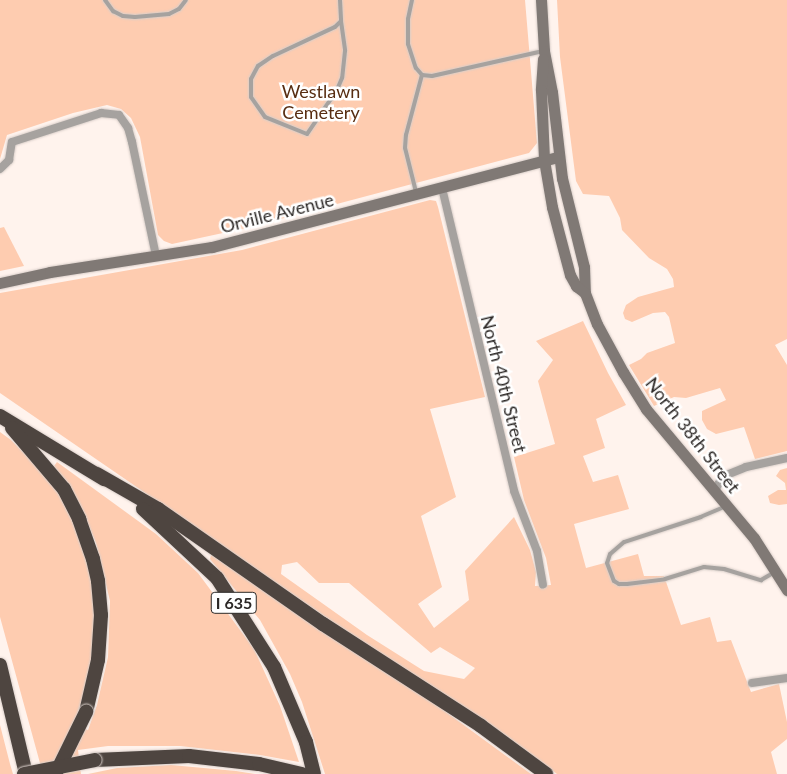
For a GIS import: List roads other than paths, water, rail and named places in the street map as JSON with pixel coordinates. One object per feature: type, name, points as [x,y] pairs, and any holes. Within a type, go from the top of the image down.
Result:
[{"type":"highway","name":"I 635","points":[[1,416],[97,474],[152,515],[217,578],[274,667],[306,742],[314,774]]},
{"type":"highway","points":[[1,416],[64,489],[79,519],[98,580],[101,615],[98,660],[86,712],[55,774]]},
{"type":"highway","points":[[97,474],[158,509],[331,629],[481,726],[546,774]]},
{"type":"highway","points":[[0,665],[25,774],[95,760],[144,756],[189,756],[259,764],[302,774]]},
{"type":"highway","points":[[20,753],[31,774]]},
{"type":"main road","name":"North 38th Street","points":[[542,0],[544,51],[541,82],[544,160],[556,230],[563,256],[576,286],[585,293]]},
{"type":"main road","name":"North 38th Street","points":[[544,51],[552,92],[558,157],[584,267],[585,293],[612,352],[646,410],[754,538],[787,590]]},
{"type":"main road","name":"Orville Avenue","points":[[0,283],[50,272],[212,248],[558,157]]},
{"type":"street","points":[[0,169],[9,160],[12,142],[101,113],[111,113],[123,119],[132,142],[156,256]]},
{"type":"street","name":"North 40th Street","points":[[442,188],[514,490],[537,551],[543,584]]},
{"type":"street","points":[[715,490],[729,474],[746,467],[787,458]]},
{"type":"street","points":[[752,683],[787,678]]},
{"type":"lane","points":[[105,0],[114,11],[123,16],[134,17],[169,14],[179,9],[186,0]]},
{"type":"lane","points":[[340,0],[340,21],[345,51],[342,78],[337,90],[307,134],[265,117],[251,97],[251,80],[258,66],[273,56],[335,27],[340,21]]},
{"type":"lane","points":[[412,0],[408,19],[408,44],[416,68],[422,74],[432,76],[544,51]]},
{"type":"lane","points":[[416,194],[405,148],[406,135],[422,74]]},
{"type":"lane","points":[[727,506],[701,517],[624,542],[610,554],[607,563],[608,572],[614,581],[619,584],[627,584],[665,579],[704,567],[724,568],[761,580],[775,572]]},
{"type":"park label","name":"Westlawn Cemetery","points":[[321,102]]}]
